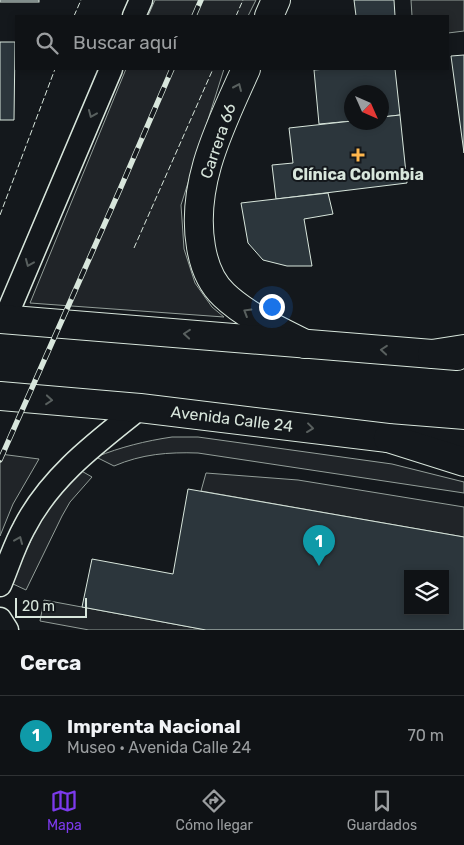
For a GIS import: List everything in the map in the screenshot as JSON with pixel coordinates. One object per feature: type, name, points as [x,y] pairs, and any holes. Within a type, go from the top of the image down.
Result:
[{"type":"main road","points":[[269,15],[276,0]]},
{"type":"main road","name":"Carrera 66","points":[[246,70],[207,162],[200,197],[199,235],[203,256],[210,278],[223,294],[239,307],[305,344]]},
{"type":"main road","points":[[2,319],[464,356]]},
{"type":"main road","points":[[432,354],[464,349]]},
{"type":"main road","name":"Avenida Calle 24","points":[[0,396],[140,408],[388,438],[464,444]]},
{"type":"main road","points":[[388,438],[464,462]]},
{"type":"street","points":[[134,15],[140,0]]},
{"type":"street","points":[[2,319],[111,70]]},
{"type":"street","points":[[0,585],[24,528],[44,496],[66,470],[97,442],[140,408]]},
{"type":"street","points":[[0,619],[6,630]]},
{"type":"shaded area","points":[[155,0],[256,0],[248,15],[148,15]]},
{"type":"shaded area","points":[[411,0],[464,0],[464,31],[449,33],[449,15],[412,15]]},
{"type":"shaded area","points":[[126,70],[224,70],[181,205],[184,249],[195,283],[212,307],[224,317],[30,303]]},
{"type":"shaded area","points":[[172,437],[198,437],[392,464],[464,482],[464,493],[198,453],[155,455],[114,466],[96,457],[152,440]]},
{"type":"shaded area","points":[[0,454],[39,459],[13,504],[0,536]]},
{"type":"shaded area","points":[[78,469],[92,477],[70,502],[26,590],[11,583],[39,523],[56,495]]},
{"type":"shaded area","points":[[206,473],[298,480],[464,507],[464,537],[201,491]]},
{"type":"shaded area","points":[[44,600],[206,630],[89,630],[40,621]]},
{"type":"building","points":[[0,0],[39,0],[39,2],[0,2]]},
{"type":"building","points":[[354,0],[394,0],[395,15],[356,15]]},
{"type":"building","points":[[0,42],[15,42],[14,120],[0,120]]},
{"type":"building","points":[[464,55],[464,153],[451,56]]},
{"type":"building","points":[[314,70],[395,70],[400,115],[389,116],[389,85],[344,85],[344,122],[319,124]]},
{"type":"building","points":[[400,115],[407,183],[276,199],[272,165],[293,163],[289,128],[344,122],[344,130],[389,130],[389,116]]},
{"type":"building","points":[[328,193],[333,214],[304,219],[312,266],[287,266],[263,260],[248,243],[241,203]]},
{"type":"building","points":[[188,489],[464,537],[464,630],[206,630],[82,607],[92,559],[173,574]]},
{"type":"railway","points":[[194,15],[201,0]]},
{"type":"railway","points":[[0,460],[172,70]]},
{"type":"fence","points":[[74,15],[81,0]]},
{"type":"fence","points":[[236,15],[243,0]]},
{"type":"fence","points":[[0,215],[55,70]]},
{"type":"fence","points":[[134,248],[213,70]]},
{"type":"place","name":"Clínica Colombia","points":[[358,155]]},
{"type":"place","name":"Imprenta Nacional","points":[[319,566]]}]
